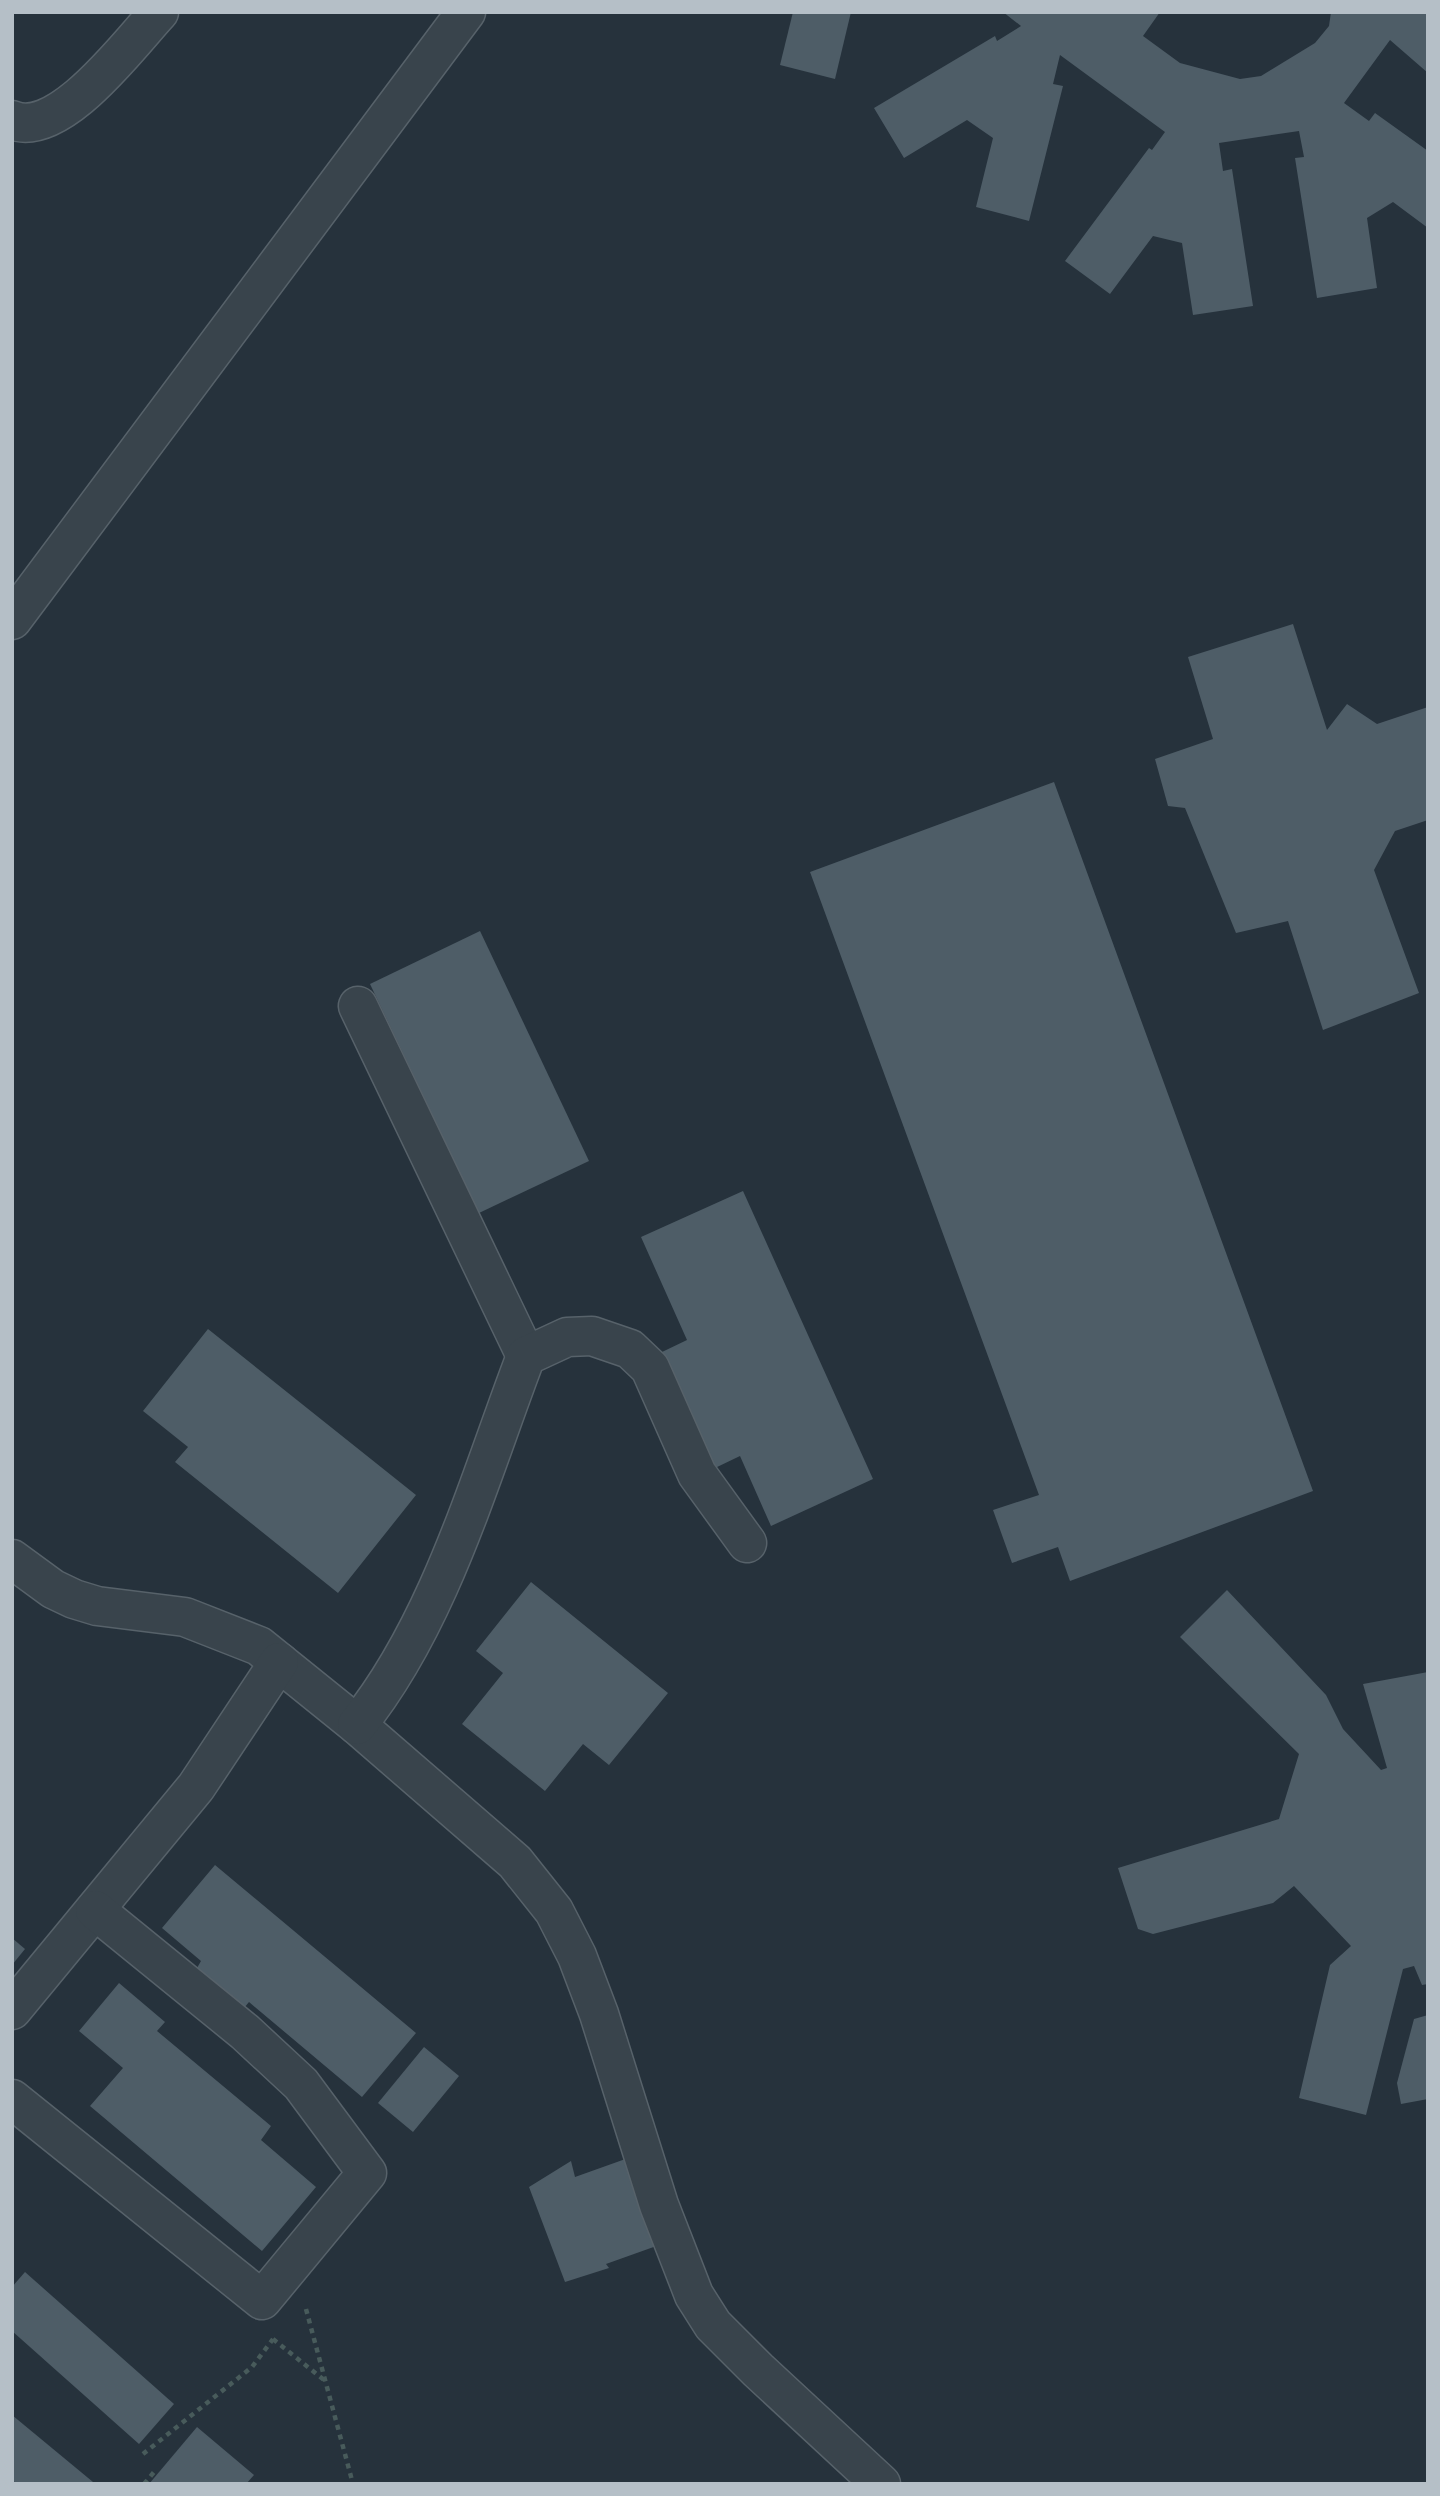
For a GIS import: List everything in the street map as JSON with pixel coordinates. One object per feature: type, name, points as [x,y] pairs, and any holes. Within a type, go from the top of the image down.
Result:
[{"type":"lane","points":[[12,120],[31,124],[59,113],[159,12]]},
{"type":"lane","points":[[12,620],[466,12]]},
{"type":"lane","points":[[358,1006],[526,1356]]},
{"type":"lane","points":[[357,1725],[405,1657],[430,1609],[526,1356],[567,1337],[592,1336],[630,1349],[650,1368],[697,1474],[747,1543]]},
{"type":"lane","points":[[12,1559],[53,1589],[74,1599],[97,1606],[185,1617],[237,1635],[279,1662],[357,1725],[514,1862],[554,1911],[571,1943],[599,2014],[659,2205],[694,2295],[713,2325],[881,2484]]},
{"type":"lane","points":[[12,2010],[214,1765],[279,1662]]},
{"type":"lane","points":[[12,2099],[262,2300],[366,2173],[301,2084],[245,2032],[95,1910]]},
{"type":"path","points":[[287,2270],[306,2308],[353,2484]]},
{"type":"path","points":[[262,2300],[273,2339],[325,2381]]},
{"type":"path","points":[[143,2454],[252,2367],[273,2339]]},
{"type":"path","points":[[144,2484],[153,2472]]},
{"type":"building","points":[[793,12],[851,12],[835,79],[780,65]]},
{"type":"building","points":[[1003,12],[1160,12],[1143,36],[1180,63],[1240,79],[1261,76],[1315,43],[1329,26],[1331,12],[1428,12],[1428,73],[1390,40],[1344,103],[1369,121],[1375,113],[1428,151],[1428,228],[1393,202],[1367,218],[1377,288],[1317,298],[1295,158],[1304,157],[1299,131],[1219,143],[1223,171],[1232,169],[1253,306],[1193,315],[1182,243],[1153,236],[1110,294],[1065,261],[1149,148],[1152,150],[1165,132],[1060,55],[1053,84],[1063,86],[1029,221],[976,207],[993,138],[967,120],[904,158],[874,108],[995,36],[997,41],[1021,26]]},
{"type":"building","points":[[1293,624],[1327,730],[1347,704],[1377,724],[1428,707],[1428,820],[1395,831],[1374,870],[1419,993],[1323,1030],[1288,921],[1236,933],[1185,808],[1168,806],[1155,759],[1213,739],[1188,657]]},
{"type":"building","points":[[1054,782],[1313,1491],[1070,1581],[1058,1547],[1012,1563],[993,1510],[1039,1495],[810,872]]},
{"type":"building","points":[[480,931],[589,1161],[479,1213],[370,984]]},
{"type":"building","points":[[743,1191],[873,1479],[771,1526],[740,1456],[715,1468],[662,1352],[687,1340],[641,1237]]},
{"type":"building","points":[[208,1329],[416,1495],[338,1593],[175,1462],[188,1447],[143,1411]]},
{"type":"building","points":[[531,1582],[668,1693],[609,1765],[583,1744],[545,1791],[462,1724],[503,1673],[476,1651]]},
{"type":"building","points":[[1227,1590],[1326,1695],[1343,1729],[1381,1770],[1387,1768],[1363,1684],[1428,1672],[1428,1984],[1422,1985],[1414,1966],[1403,1969],[1366,2115],[1299,2098],[1330,1965],[1351,1946],[1294,1886],[1273,1903],[1153,1934],[1138,1929],[1118,1868],[1279,1819],[1299,1754],[1180,1637]]},
{"type":"building","points":[[215,1865],[416,2033],[362,2097],[249,2002],[244,2008],[197,1968],[201,1961],[162,1928]]},
{"type":"building","points":[[12,1938],[25,1949],[12,1965]]},
{"type":"building","points":[[119,1983],[165,2022],[157,2031],[271,2126],[261,2140],[316,2187],[262,2251],[90,2106],[123,2068],[79,2031]]},
{"type":"building","points":[[1428,2015],[1428,2099],[1401,2104],[1397,2083],[1414,2019]]},
{"type":"building","points":[[424,2047],[459,2076],[413,2132],[378,2103]]},
{"type":"building","points":[[631,2157],[662,2244],[606,2264],[609,2268],[565,2282],[529,2187],[571,2161],[575,2177]]},
{"type":"building","points":[[25,2272],[174,2404],[139,2444],[12,2331],[12,2287]]},
{"type":"building","points":[[12,2415],[93,2482],[17,2484],[12,2480]]},
{"type":"building","points":[[197,2427],[254,2475],[246,2484],[149,2484]]}]
